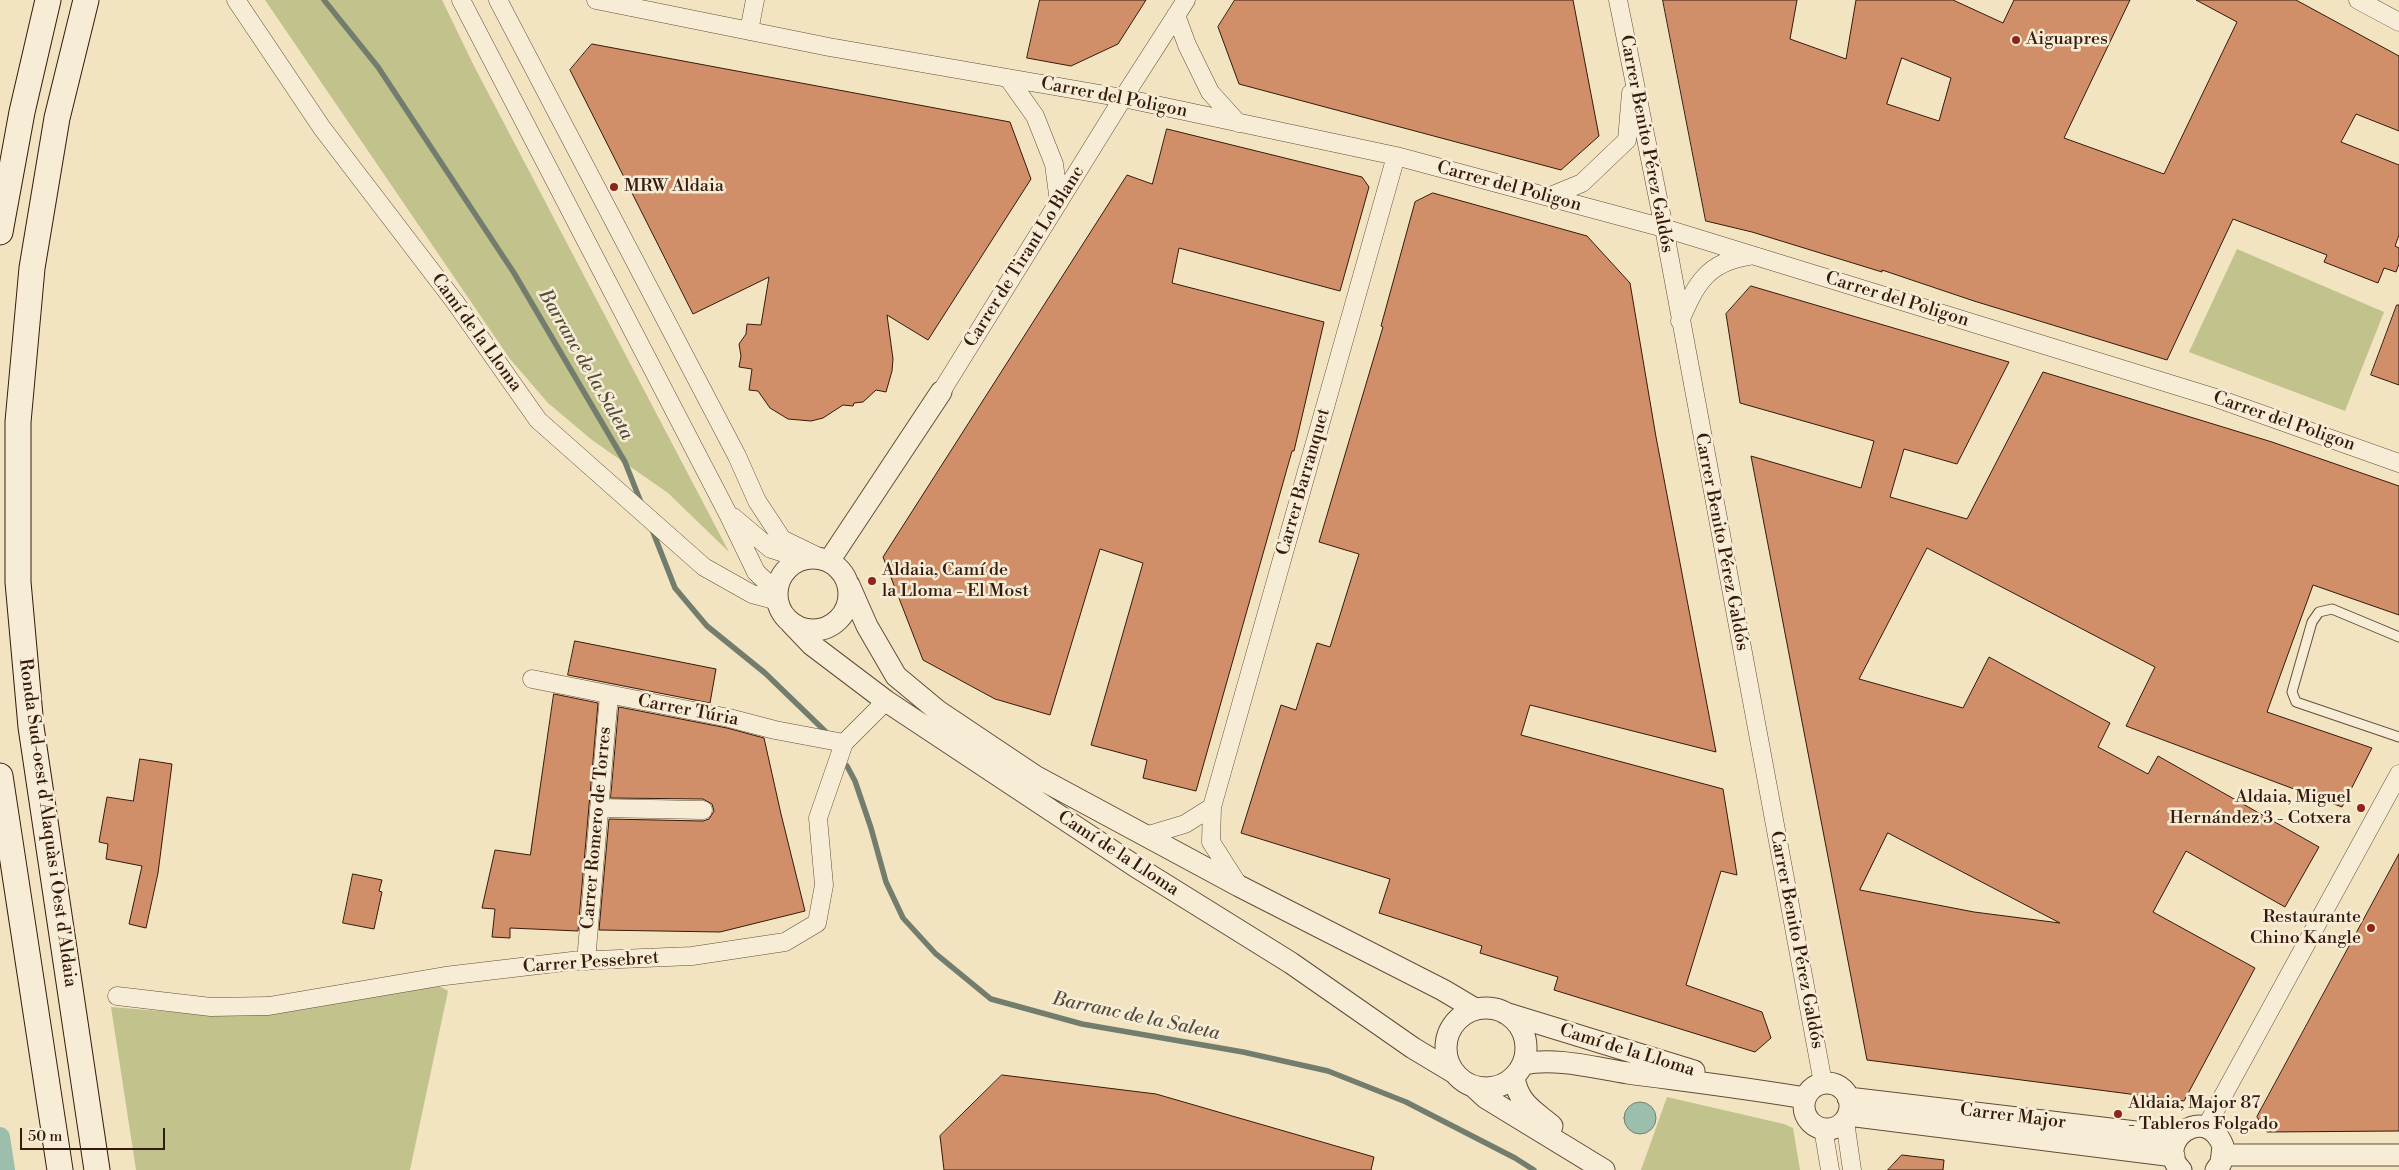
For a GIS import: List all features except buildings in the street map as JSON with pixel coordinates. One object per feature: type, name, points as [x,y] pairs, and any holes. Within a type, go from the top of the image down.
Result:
[{"type":"main road","points":[[0,232],[22,112],[48,0]]},
{"type":"main road","name":"Ronda Sud-oest d'Alaquàs i Oest d'Aldaia","points":[[86,0],[57,118],[32,268],[18,422],[18,582],[31,727],[97,1170]]},
{"type":"main road","points":[[0,776],[60,1170]]},
{"type":"street","name":"Camí de la Lloma","points":[[236,0],[322,128],[455,302],[538,420],[704,567],[752,594],[777,596],[782,613],[812,645],[886,701],[1135,866],[1291,964],[1413,1048],[1454,1072]]},
{"type":"street","points":[[461,0],[728,514],[756,572],[777,596]]},
{"type":"street","points":[[498,0],[733,447],[757,501],[782,539],[830,568],[850,596],[842,616],[834,624],[812,630],[792,623]]},
{"type":"street","name":"Carrer del Poligon","points":[[596,0],[749,31],[1122,98],[1396,156],[1664,228],[2216,398],[2399,463]]},
{"type":"street","points":[[749,31],[755,0]]},
{"type":"street","name":"Carrer de Tirant Lo Blanc","points":[[830,568],[863,513],[942,392],[1122,98],[1186,0]]},
{"type":"street","name":"Carrer Benito Pérez Galdós","points":[[1618,0],[1664,228],[1823,1083]]},
{"type":"street","points":[[2358,0],[2399,22]]},
{"type":"street","points":[[1176,15],[1187,45],[1210,92],[1238,123]]},
{"type":"street","points":[[1548,197],[1582,182],[1627,140],[1633,73]]},
{"type":"street","points":[[1008,78],[1035,116],[1054,164],[1059,202]]},
{"type":"street","name":"Carrer Barranquet","points":[[1239,886],[1211,842],[1212,807],[1396,156]]},
{"type":"street","points":[[1680,321],[1693,290],[1712,268],[1733,258],[1753,256]]},
{"type":"street","points":[[728,514],[771,549],[830,568]]},
{"type":"street","points":[[777,596],[778,583],[788,568],[830,568]]},
{"type":"street","name":"Camí de la Lloma","points":[[830,568],[896,676],[938,711],[1035,776],[1239,886],[1443,990],[1475,1009]]},
{"type":"street","name":"Carrer Túria","points":[[532,679],[844,743]]},
{"type":"street","name":"Carrer Romero de Torres","points":[[586,961],[609,695]]},
{"type":"street","name":"Carrer Pessebret","points":[[117,996],[211,1007],[270,1006],[445,976],[586,961],[692,956],[785,942],[817,923],[824,885],[818,818],[844,743],[886,701]]},
{"type":"street","points":[[2206,1127],[2399,774]]},
{"type":"street","points":[[1146,836],[1185,824],[1212,807]]},
{"type":"street","points":[[599,808],[703,810]]},
{"type":"street","points":[[1518,1070],[1495,1087],[1484,1088],[1466,1083],[1454,1072],[1448,1061],[1445,1048],[1448,1035],[1454,1024],[1463,1015],[1475,1009],[1490,1008],[1505,1013],[1514,1020],[1523,1035],[1526,1052],[1518,1070],[1519,1096],[1524,1104],[1606,1170]]},
{"type":"street","name":"Camí de la Lloma","points":[[1505,1013],[1749,1088]]},
{"type":"street","name":"Camí de la Lloma","points":[[1518,1070],[1546,1062],[1749,1088],[1805,1098]]},
{"type":"street","points":[[1847,1111],[1838,1126],[1823,1128],[1816,1126],[1805,1114],[1805,1098],[1809,1091],[1823,1083],[1838,1086],[1847,1111],[1852,1170]]},
{"type":"street","points":[[1473,1086],[1494,1103],[1606,1170]]},
{"type":"street","name":"Carrer Major","points":[[1847,1111],[2178,1154]]},
{"type":"street","points":[[2178,1154],[2190,1128],[2206,1127],[2220,1138],[2220,1162],[2341,1163],[2399,1156]]},
{"type":"street","points":[[1823,1128],[1830,1170]]},
{"type":"lane","points":[[2399,637],[2332,610],[2319,612],[2312,622],[2292,692],[2296,702],[2399,737]]},
{"type":"green space","points":[[265,0],[442,0],[474,66],[729,552],[668,493],[592,440],[548,403],[510,359]]},
{"type":"green space","points":[[2237,249],[2384,312],[2345,411],[2189,352]]},
{"type":"green space","points":[[434,983],[448,991],[410,1170],[136,1170],[111,1007],[233,1015],[274,1013],[334,1004]]},
{"type":"green space","points":[[1667,1097],[1784,1124],[1793,1128],[1800,1170],[1641,1170]]},
{"type":"shaded area","points":[[1640,1102],[1646,1103],[1651,1107],[1655,1112],[1655,1124],[1651,1129],[1646,1133],[1640,1134],[1634,1133],[1629,1129],[1625,1124],[1624,1118],[1625,1112],[1629,1107],[1634,1103]]},
{"type":"waterway","name":"Barranc de la Saleta","points":[[324,0],[378,67],[514,273],[625,462],[642,505]]},
{"type":"waterway","name":"Barranc de la Saleta","points":[[651,527],[675,588],[707,626],[765,673],[825,731]]},
{"type":"waterway","name":"Barranc de la Saleta","points":[[847,766],[855,781],[871,828],[886,882],[903,918],[935,953],[991,999],[1082,1024],[1243,1052],[1328,1071],[1406,1102],[1515,1158],[1534,1170]]},
{"type":"waterway","points":[[0,1137],[5,1170]]},
{"type":"place","name":"Aiguapres","points":[[2016,40]]},
{"type":"place","name":"MRW Aldaia","points":[[614,187]]},
{"type":"place","name":"Aldaia, Camí de la Lloma - El Most","points":[[872,581]]},
{"type":"place","name":"Aldaia, Miguel Hernández 3 - Cotxera","points":[[2361,808]]},
{"type":"place","name":"Restaurante Chino Kangle","points":[[2371,928]]},
{"type":"place","name":"Aldaia, Major 87 - Tableros Folgado","points":[[2118,1114]]}]
